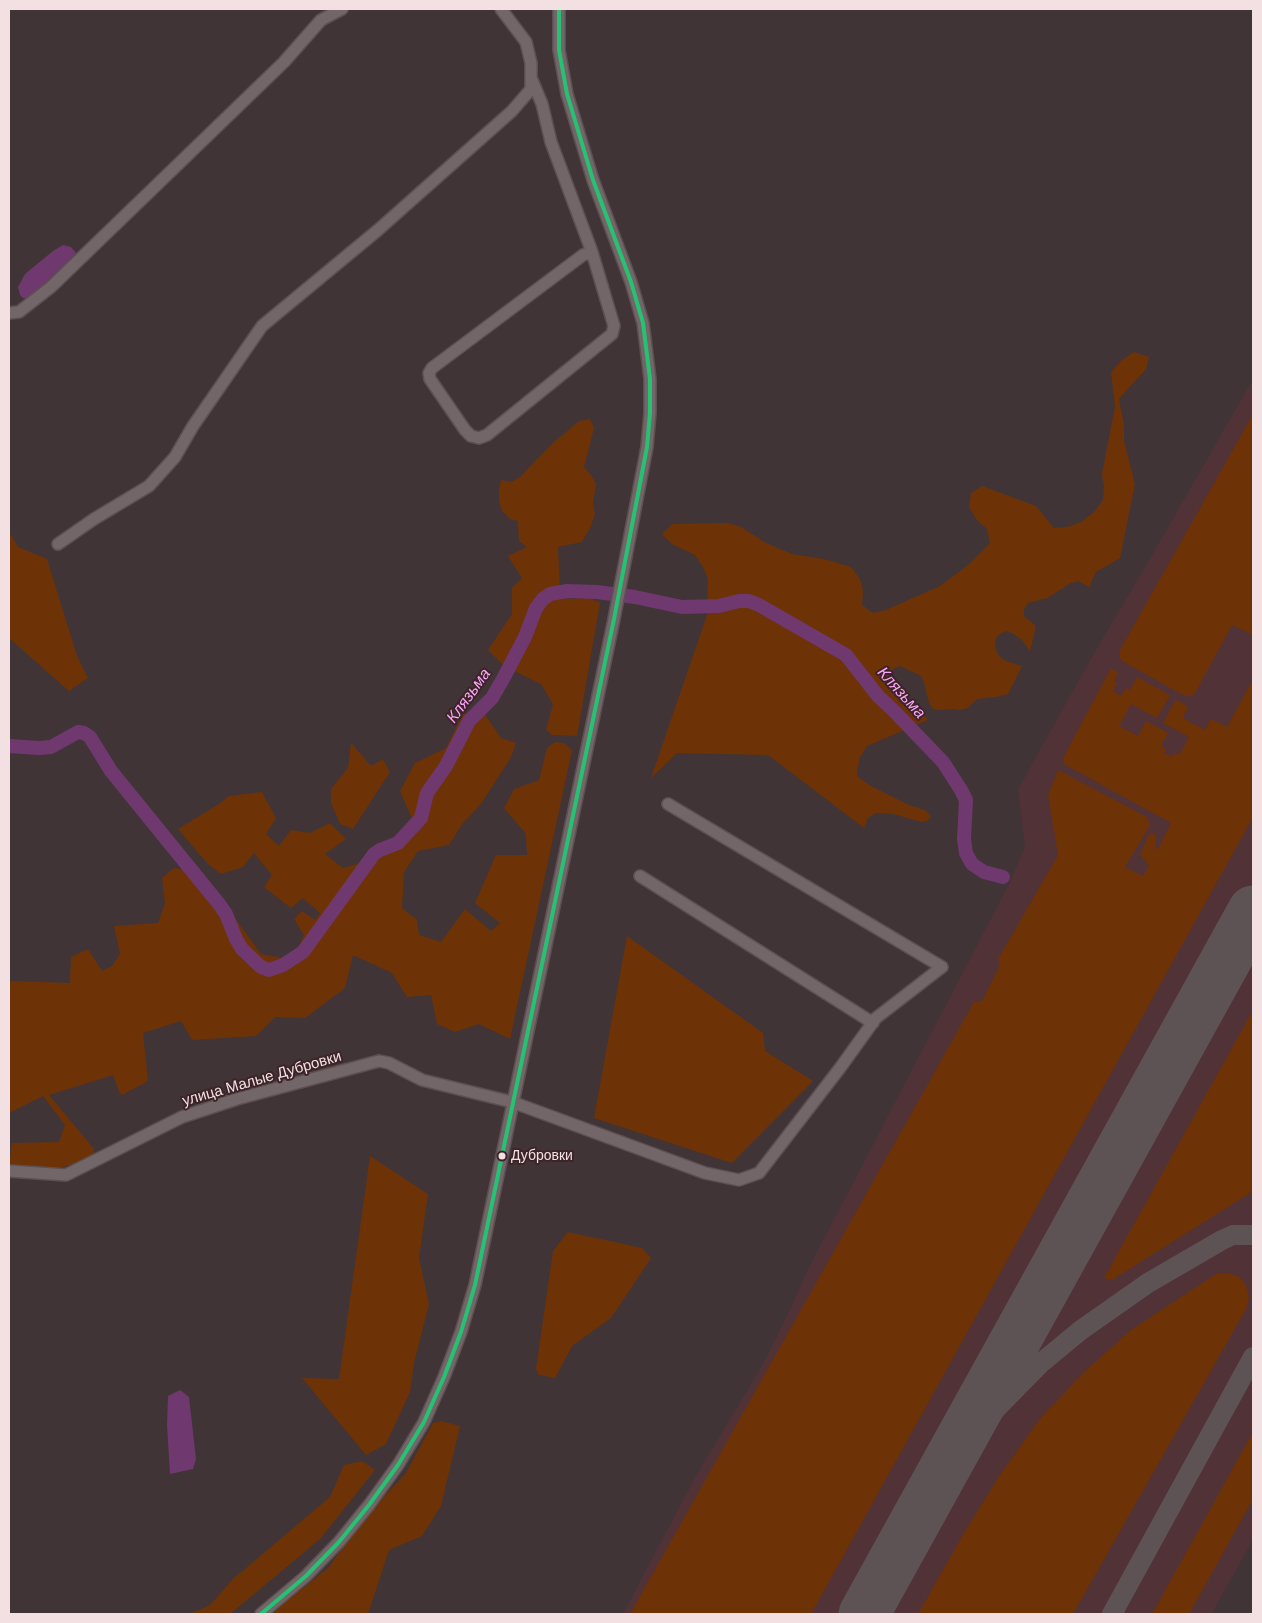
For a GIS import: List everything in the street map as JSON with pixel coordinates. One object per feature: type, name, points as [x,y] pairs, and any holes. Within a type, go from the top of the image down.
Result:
[{"type":"street","points":[[9,313],[19,312],[51,287],[284,62],[321,20],[342,9]]},
{"type":"street","points":[[58,544],[94,519],[150,486],[176,457],[193,426],[262,326],[378,230],[512,110],[530,89],[531,63],[526,42],[501,9]]},
{"type":"street","points":[[261,1614],[306,1576],[339,1542],[398,1465],[424,1422],[458,1341],[475,1286],[614,618],[647,447],[650,379],[643,323],[632,282],[593,180],[567,94],[559,50],[559,9]]},
{"type":"street","points":[[531,78],[542,104],[551,142],[592,252],[614,326],[612,334],[487,435],[479,438],[471,436],[430,379],[429,373],[432,368],[583,255],[592,252]]},
{"type":"street","name":"улица Малые Дубровки","points":[[9,1170],[66,1174],[182,1117],[237,1099],[379,1061],[389,1063],[422,1080],[512,1102],[706,1172],[739,1180],[759,1173],[876,1018],[942,967],[668,804]]},
{"type":"street","points":[[640,876],[873,1022]]},
{"type":"shaded area","points":[[63,245],[71,247],[76,253],[38,294],[29,298],[23,298],[18,287],[25,274]]},
{"type":"shaded area","points":[[1134,352],[1149,357],[1146,369],[1119,399],[1124,425],[1124,441],[1135,484],[1120,558],[1096,572],[1089,587],[1078,581],[1071,583],[1047,598],[1028,603],[1024,609],[1024,616],[1036,626],[1030,651],[1022,640],[1012,633],[1006,631],[996,638],[995,645],[1000,657],[1022,666],[1008,694],[977,699],[967,708],[960,710],[933,709],[929,703],[921,676],[900,666],[894,668],[891,674],[897,687],[907,699],[918,707],[928,720],[867,746],[860,757],[857,771],[858,777],[871,786],[909,805],[925,810],[931,816],[927,821],[922,822],[893,814],[875,813],[868,818],[864,828],[768,755],[677,753],[651,778],[707,615],[708,579],[703,567],[695,555],[672,544],[662,534],[673,524],[728,523],[741,527],[766,543],[792,554],[824,559],[851,567],[860,579],[863,591],[862,605],[873,613],[886,610],[940,586],[967,566],[990,543],[987,529],[977,520],[969,507],[971,493],[982,486],[1036,506],[1054,528],[1067,527],[1081,522],[1094,512],[1103,500],[1102,474],[1115,406],[1111,372],[1121,361]]},
{"type":"shaded area","points":[[1253,379],[1253,1539],[1212,1614],[623,1614],[693,1481],[763,1364],[808,1269],[1007,888],[1025,847],[1018,789],[1093,655]]},
{"type":"shaded area","points":[[1253,414],[1253,635],[1232,625],[1195,693],[1191,696],[1185,696],[1122,661],[1119,656],[1120,650]]},
{"type":"shaded area","points":[[590,419],[594,428],[584,467],[596,484],[593,503],[595,513],[591,526],[582,542],[558,547],[560,591],[568,599],[590,598],[600,603],[577,736],[552,735],[546,730],[553,704],[541,684],[504,666],[488,650],[512,614],[512,588],[522,578],[508,556],[527,547],[519,541],[518,521],[510,519],[502,511],[499,501],[499,490],[501,480],[511,482],[520,477],[553,443],[579,421]]},
{"type":"shaded area","points":[[9,532],[18,547],[47,559],[77,656],[88,678],[69,691],[9,638]]},
{"type":"shaded area","points":[[1111,668],[1118,672],[1114,681],[1117,683],[1113,691],[1121,696],[1126,688],[1130,690],[1137,677],[1170,695],[1157,718],[1131,704],[1119,726],[1138,736],[1146,721],[1168,733],[1161,746],[1166,749],[1164,753],[1172,757],[1174,753],[1179,755],[1189,737],[1163,723],[1175,701],[1177,700],[1187,706],[1183,718],[1205,730],[1211,719],[1227,727],[1253,679],[1253,817],[811,1614],[630,1614],[974,1002],[982,1001],[1000,965],[998,959],[1058,855],[1048,795],[1058,770],[1147,817],[1150,825],[1125,867],[1143,876],[1149,865],[1140,855],[1149,834],[1155,833],[1157,851],[1171,823],[1064,764],[1063,758]]},
{"type":"shaded area","points":[[484,713],[501,738],[516,743],[511,757],[481,804],[462,824],[449,845],[418,851],[404,872],[402,908],[417,920],[419,935],[441,942],[465,909],[491,931],[500,923],[475,903],[496,855],[527,855],[526,834],[504,808],[514,789],[539,780],[547,748],[555,742],[564,743],[572,750],[510,1039],[479,1024],[455,1032],[437,1024],[431,995],[407,997],[392,973],[353,955],[345,988],[305,1018],[275,1017],[256,1036],[192,1040],[181,1021],[143,1033],[148,1081],[122,1095],[113,1075],[49,1095],[94,1149],[93,1158],[63,1167],[9,1167],[12,1143],[59,1142],[65,1125],[43,1096],[9,1113],[9,981],[70,983],[71,957],[88,949],[102,971],[112,966],[120,954],[114,926],[158,923],[165,903],[162,878],[174,868],[201,872],[261,954],[282,958],[298,948],[304,935],[294,919],[302,911],[315,920],[320,913],[303,898],[291,908],[264,887],[272,875],[254,853],[243,867],[221,874],[208,864],[178,829],[229,796],[262,792],[276,818],[266,834],[279,846],[291,830],[310,833],[330,823],[346,839],[325,854],[343,868],[384,856],[413,821],[400,791],[415,763],[446,748],[463,714]]},
{"type":"shaded area","points":[[351,743],[371,766],[383,759],[390,772],[353,829],[340,824],[331,803],[331,789],[348,768]]},
{"type":"shaded area","points":[[627,936],[763,1033],[765,1051],[813,1081],[732,1163],[594,1118]]},
{"type":"shaded area","points":[[1253,1010],[1253,1191],[1112,1280],[1104,1278]]},
{"type":"shaded area","points":[[370,1156],[428,1194],[419,1258],[429,1304],[414,1363],[410,1392],[386,1444],[366,1455],[302,1378],[339,1379]]},
{"type":"shaded area","points":[[568,1232],[642,1248],[651,1258],[611,1318],[572,1346],[555,1378],[539,1375],[536,1369],[553,1251]]},
{"type":"shaded area","points":[[1229,1273],[1240,1277],[1246,1285],[1249,1297],[1246,1309],[1073,1614],[918,1614],[965,1531],[1000,1475],[1039,1420],[1083,1373],[1131,1330],[1216,1274]]},
{"type":"shaded area","points":[[180,1390],[189,1397],[196,1459],[193,1469],[170,1474],[167,1425],[168,1396]]},
{"type":"shaded area","points":[[441,1421],[460,1426],[441,1506],[422,1536],[389,1550],[368,1614],[274,1614],[279,1607],[328,1568],[369,1513],[406,1473],[433,1423]]},
{"type":"shaded area","points":[[1253,1432],[1253,1499],[1189,1614],[1152,1614]]},
{"type":"shaded area","points":[[362,1461],[375,1470],[320,1539],[230,1614],[190,1614],[210,1605],[233,1579],[330,1497],[344,1465]]},
{"type":"waterway","name":"Клязьма","points":[[9,746],[51,747],[78,732],[90,737],[111,771],[219,904],[226,914],[242,949],[261,967],[269,970],[283,965],[303,952],[374,854],[398,843],[421,818],[427,793],[446,766],[469,721],[492,698],[525,637],[536,608],[543,599],[550,594],[567,591],[597,592],[635,597],[682,607],[719,606],[739,601],[749,601],[846,655],[878,696],[943,762],[961,790],[966,800],[964,839],[966,853],[972,864],[984,872],[1003,877]]},
{"type":"taxiway","points":[[923,1508],[959,1453],[987,1418],[1041,1363],[1081,1330],[1148,1283],[1222,1240],[1233,1235],[1253,1235]]},
{"type":"taxiway","points":[[1112,1614],[1253,1357]]},
{"type":"runway","points":[[864,1614],[1253,911]]},
{"type":"transit line","points":[[261,1614],[306,1576],[339,1542],[398,1465],[424,1422],[461,1332],[475,1285],[614,619],[647,447],[650,379],[643,323],[631,282],[593,180],[567,94],[559,50],[559,9]]},
{"type":"place","name":"Дубровки","points":[[502,1156]]}]
